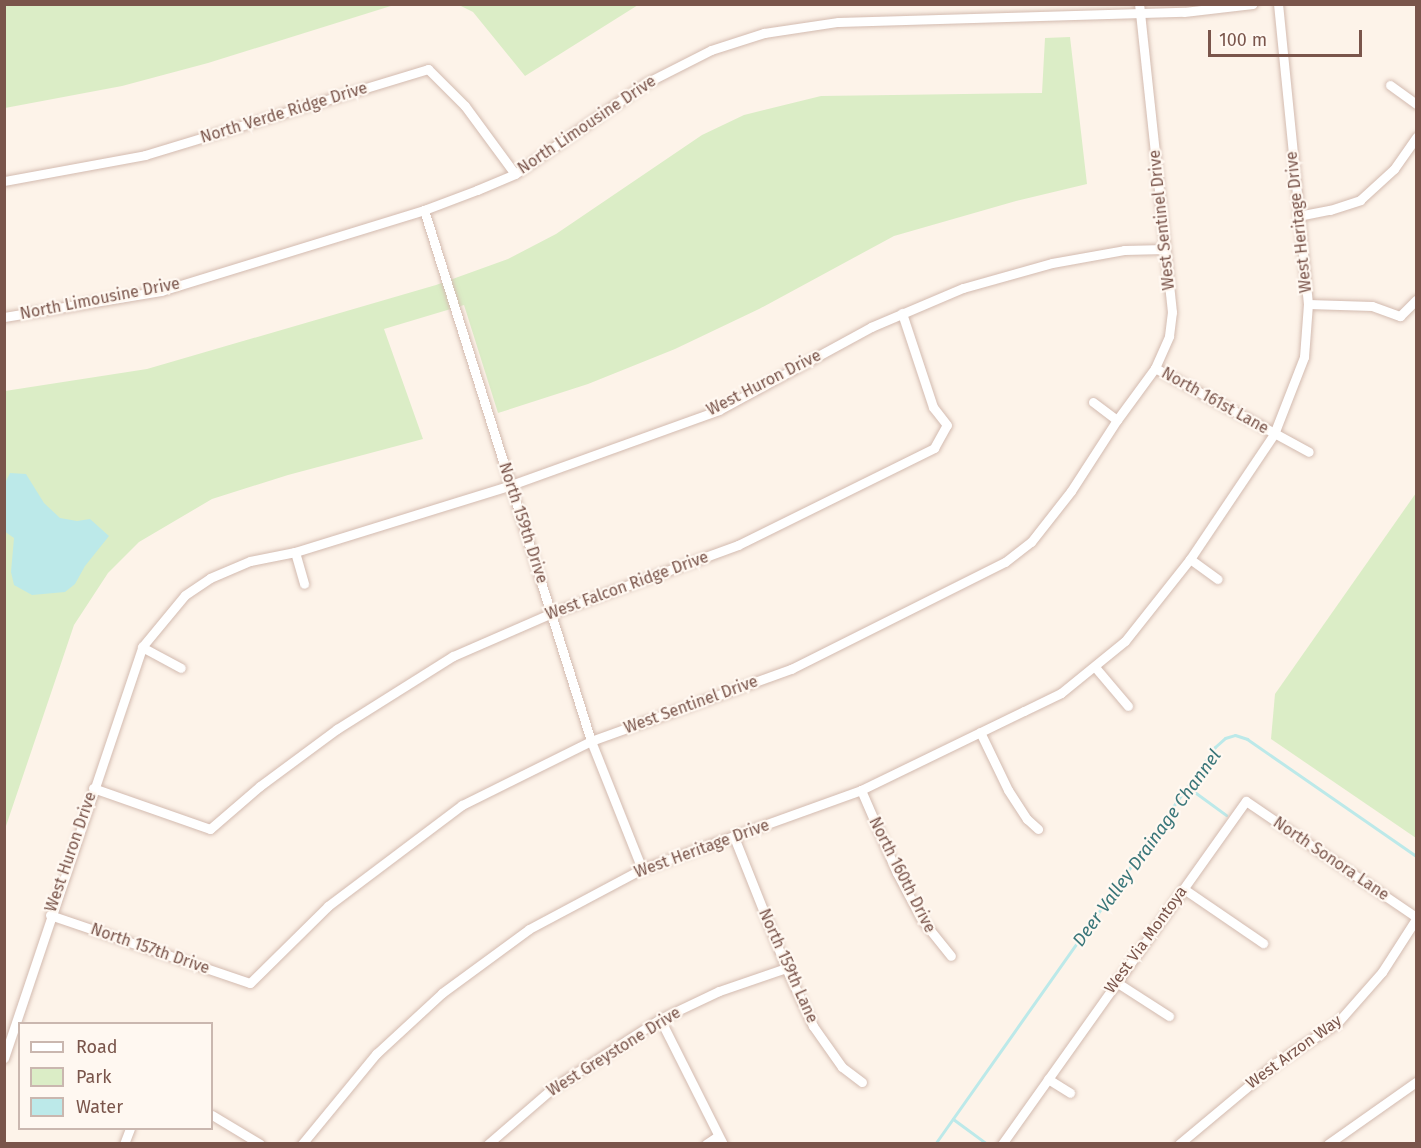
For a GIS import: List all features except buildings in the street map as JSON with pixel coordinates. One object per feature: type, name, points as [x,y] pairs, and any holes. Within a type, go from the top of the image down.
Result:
[{"type":"street","name":"North Limousine Drive","points":[[4,317],[161,291],[424,210],[515,174],[646,83],[711,50],[764,33],[838,22],[1139,9],[1184,12],[1253,4]]},
{"type":"street","name":"West Heritage Drive","points":[[302,1143],[376,1054],[441,993],[529,929],[642,868],[861,790],[1060,693],[1095,668],[1125,641],[1190,559],[1274,434],[1304,357],[1308,304],[1278,4]]},
{"type":"street","name":"West Sentinel Drive","points":[[250,983],[328,906],[462,805],[591,741],[791,669],[1005,562],[1038,534],[1071,491],[1117,420],[1155,368],[1169,336],[1172,312],[1139,9]]},
{"type":"street","name":"North Verde Ridge Drive","points":[[4,181],[145,155],[429,69],[465,106],[515,174]]},
{"type":"street","points":[[1390,85],[1416,104]]},
{"type":"street","points":[[1298,216],[1330,210],[1360,200],[1394,169],[1416,137]]},
{"type":"street","name":"North 159th Drive","points":[[424,210],[591,741],[642,868]]},
{"type":"street","name":"West Huron Drive","points":[[4,1058],[50,915],[142,647],[185,595],[210,578],[250,561],[295,552],[511,485],[719,410],[902,313],[963,288],[1052,264],[1124,250],[1165,249]]},
{"type":"street","points":[[1308,304],[1372,306],[1400,316],[1416,300]]},
{"type":"street","name":"West Falcon Ridge Drive","points":[[93,788],[210,829],[260,786],[347,723],[453,656],[552,613],[738,545],[934,448],[947,425],[933,407],[902,313]]},
{"type":"street","name":"North 161st Lane","points":[[1155,368],[1274,434]]},
{"type":"street","points":[[1093,402],[1117,420]]},
{"type":"street","points":[[1274,434],[1309,452]]},
{"type":"street","points":[[295,552],[304,584]]},
{"type":"street","points":[[1190,559],[1218,579]]},
{"type":"street","points":[[142,647],[181,668]]},
{"type":"street","points":[[1095,668],[1128,706]]},
{"type":"street","points":[[980,732],[1008,790],[1027,819],[1038,829]]},
{"type":"street","name":"North 160th Drive","points":[[861,790],[922,920],[951,956]]},
{"type":"street","name":"West Via Montoya","points":[[1002,1143],[1246,801]]},
{"type":"street","name":"North Sonora Lane","points":[[1246,801],[1416,918]]},
{"type":"street","name":"North 159th Lane","points":[[734,837],[786,968],[813,1026],[842,1067],[862,1082]]},
{"type":"street","points":[[1184,888],[1263,943]]},
{"type":"street","name":"North 157th Drive","points":[[50,915],[250,983]]},
{"type":"street","name":"West Arzon Way","points":[[1179,1143],[1276,1063],[1338,1022],[1382,972],[1416,918]]},
{"type":"street","name":"West Greystone Drive","points":[[488,1143],[554,1087],[660,1019],[719,991],[786,968]]},
{"type":"street","points":[[1116,982],[1169,1016]]},
{"type":"street","points":[[660,1019],[721,1140],[706,1143]]},
{"type":"street","points":[[9,1047],[18,1049]]},
{"type":"street","points":[[1048,1079],[1070,1093]]},
{"type":"street","points":[[1328,1143],[1416,1082]]},
{"type":"street","points":[[213,1116],[260,1143]]},
{"type":"green space","points":[[5,4],[394,5],[208,63],[122,86],[5,108]]},
{"type":"green space","points":[[459,5],[638,5],[525,76],[473,12]]},
{"type":"green space","points":[[1070,37],[1087,184],[1016,201],[894,236],[759,309],[675,349],[588,384],[498,413],[464,305],[384,329],[423,439],[288,475],[212,499],[139,542],[108,573],[74,625],[5,829],[5,391],[147,369],[436,285],[508,259],[556,234],[702,135],[744,115],[821,96],[1042,93],[1045,38]]},
{"type":"green space","points":[[1416,493],[1416,838],[1271,739],[1275,694]]},
{"type":"water","points":[[10,473],[26,474],[44,503],[60,518],[77,521],[90,519],[109,536],[85,566],[75,584],[65,592],[32,595],[14,585],[11,572],[14,538],[4,531],[5,483]]},
{"type":"waterway","name":"Deer Valley Drainage Channel","points":[[935,1144],[1215,747],[1225,738],[1235,735],[1247,739],[1416,856]]},
{"type":"waterway","points":[[1189,788],[1226,815]]},
{"type":"waterway","points":[[953,1119],[987,1144]]}]
